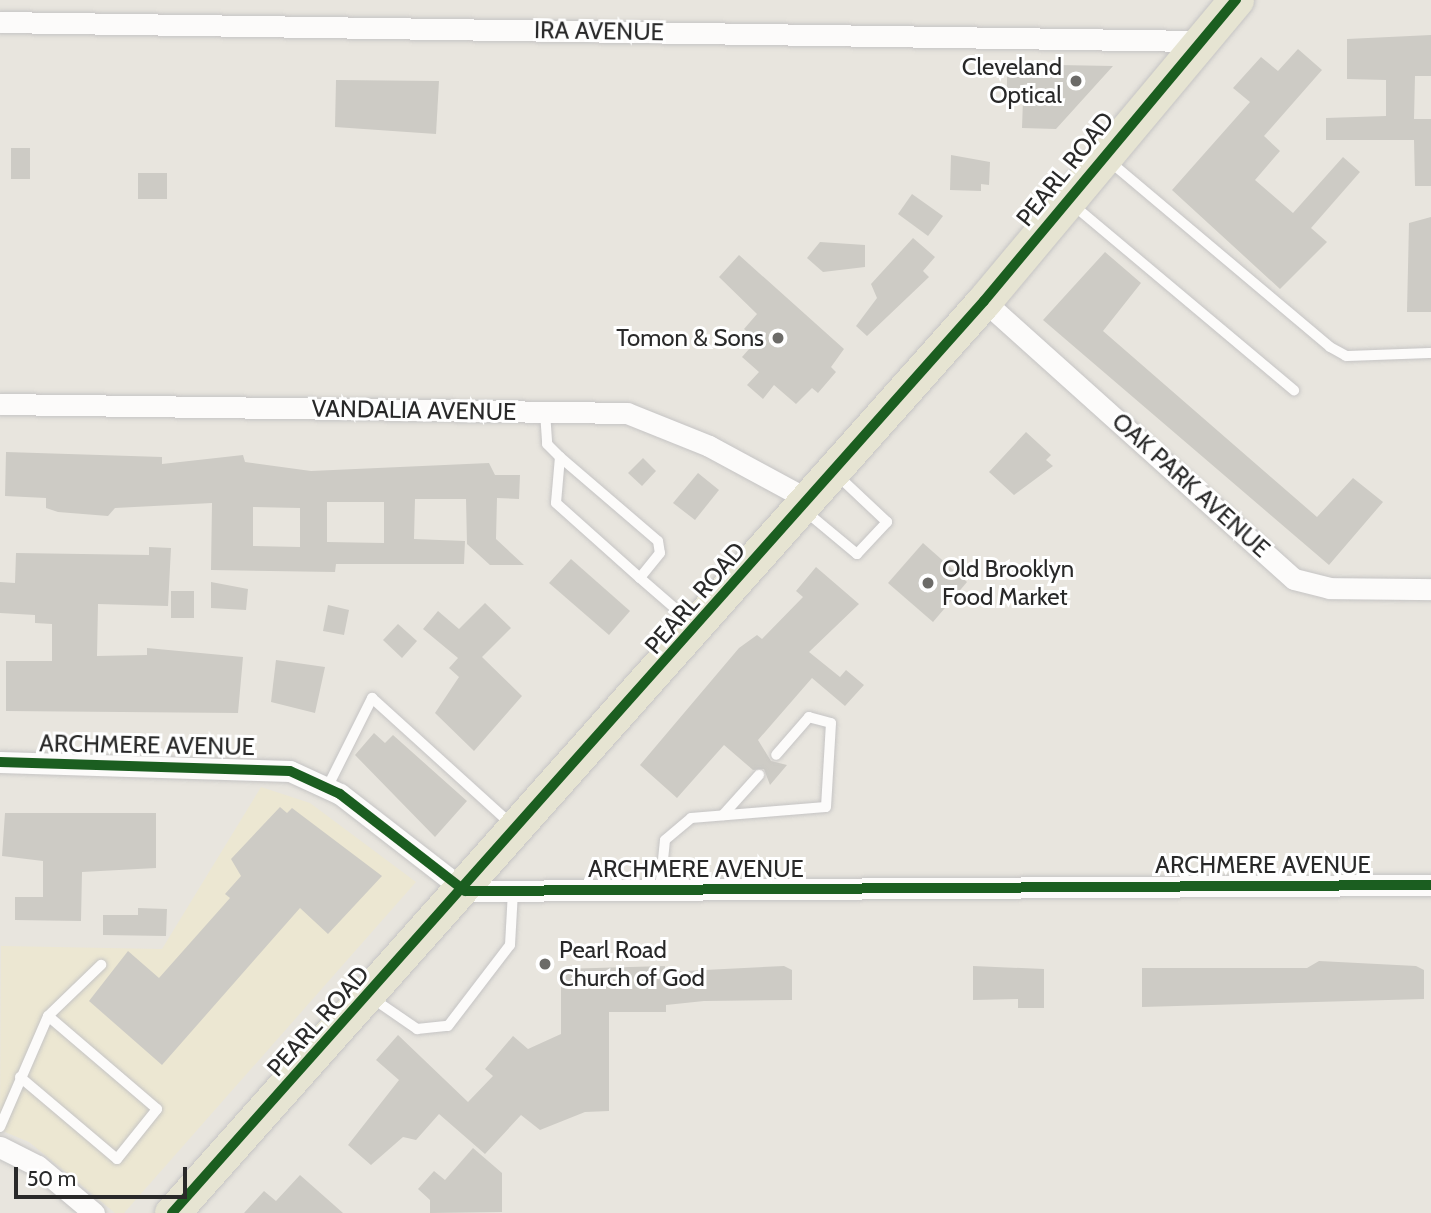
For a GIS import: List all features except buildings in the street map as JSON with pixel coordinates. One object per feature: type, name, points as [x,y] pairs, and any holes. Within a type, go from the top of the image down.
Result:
[{"type":"main road","name":"PEARL ROAD","points":[[172,1213],[465,891],[984,301],[1198,41],[1236,0]]},
{"type":"street","name":"IRA AVENUE","points":[[0,22],[1198,41]]},
{"type":"street","name":"OAK PARK AVENUE","points":[[984,301],[1294,579],[1329,588],[1431,589]]},
{"type":"street","name":"VANDALIA AVENUE","points":[[0,404],[627,413],[709,446],[805,504]]},
{"type":"street","name":"ARCHMERE AVENUE","points":[[0,762],[290,771],[327,788],[465,891],[1431,885]]},
{"type":"street","points":[[0,1147],[38,1166],[94,1213]]},
{"type":"lane","points":[[1103,155],[1330,347],[1346,356],[1431,353]]},
{"type":"lane","points":[[1067,200],[1294,390]]},
{"type":"lane","points":[[545,412],[547,444],[658,541],[660,553],[640,578]]},
{"type":"lane","points":[[560,457],[552,494],[640,578],[697,627]]},
{"type":"lane","points":[[805,504],[857,554],[887,522],[833,471]]},
{"type":"lane","points":[[327,788],[372,698],[518,831]]},
{"type":"lane","points":[[660,890],[662,850],[676,827],[691,818],[826,807],[834,737],[826,719],[809,717],[776,755]]},
{"type":"lane","points":[[723,815],[759,775]]},
{"type":"lane","points":[[370,996],[417,1029],[448,1026],[510,945],[513,891]]},
{"type":"lane","points":[[0,1127],[48,1016],[101,965]]},
{"type":"lane","points":[[20,1077],[117,1158],[157,1109],[48,1016]]},
{"type":"shaded area","points":[[261,787],[310,803],[416,882],[124,1213],[115,1213],[29,1142],[0,1130],[1,946],[162,949]]},
{"type":"cycle path","points":[[172,1213],[984,301],[1236,0]]},
{"type":"cycle path","points":[[0,762],[290,771],[340,794],[465,891],[1431,885]]},
{"type":"place","name":"Cleveland Optical","points":[[1076,81]]},
{"type":"place","name":"Tomon & Sons","points":[[778,338]]},
{"type":"place","name":"Old Brooklyn Food Market","points":[[928,583]]},
{"type":"place","name":"Pearl Road Church of God","points":[[545,964]]}]
